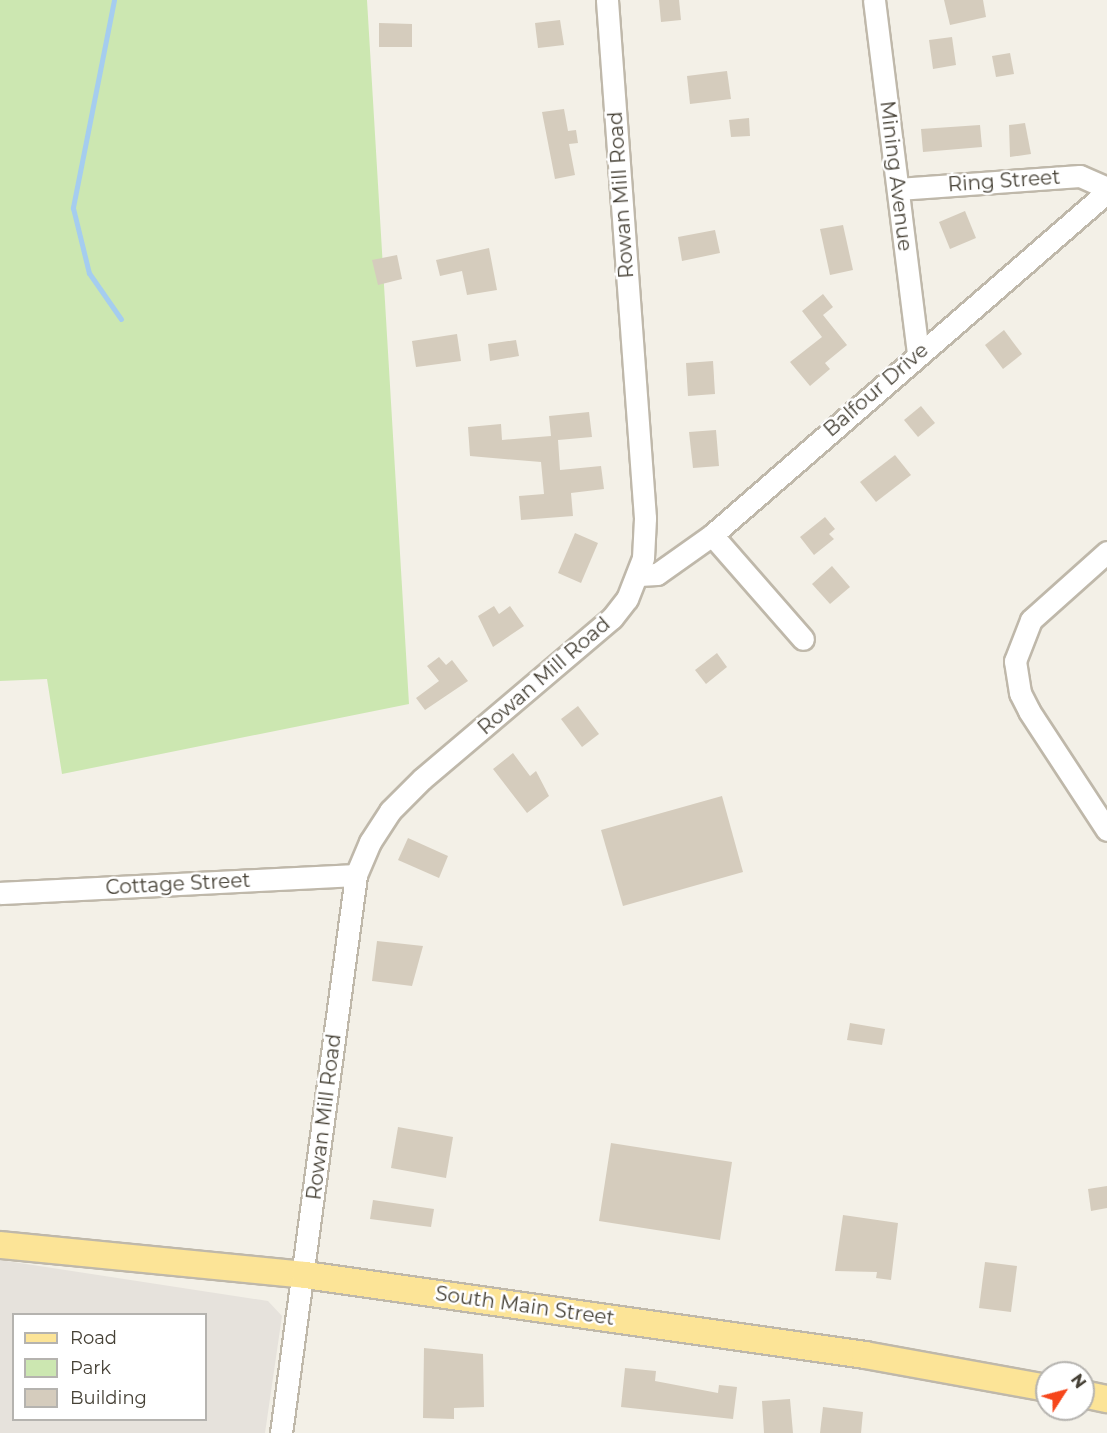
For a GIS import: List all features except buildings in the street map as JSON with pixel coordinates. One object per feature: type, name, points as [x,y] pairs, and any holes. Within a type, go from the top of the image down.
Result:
[{"type":"main road","name":"South Main Street","points":[[0,1245],[305,1275],[865,1355],[1035,1386]]},
{"type":"street","name":"Rowan Mill Road","points":[[281,1433],[305,1275],[356,875],[390,811],[589,642],[627,599],[639,575],[645,518],[607,0]]},
{"type":"street","name":"Mining Avenue","points":[[874,0],[918,352]]},
{"type":"street","name":"Ring Street","points":[[898,189],[1080,176],[1107,190]]},
{"type":"street","name":"Balfour Drive","points":[[639,575],[657,574],[712,535],[918,352],[1107,190]]},
{"type":"street","points":[[712,535],[803,639]]},
{"type":"street","points":[[1107,552],[1031,620],[1015,661],[1020,693],[1029,711],[1107,830]]},
{"type":"street","name":"Cottage Street","points":[[0,893],[356,875]]},
{"type":"shaded area","points":[[0,1260],[268,1301],[282,1316],[265,1433],[0,1433]]},
{"type":"green space","points":[[0,0],[367,0],[409,704],[62,774],[47,679],[0,681]]},
{"type":"waterway","points":[[114,0],[73,208],[89,273],[121,319]]}]
